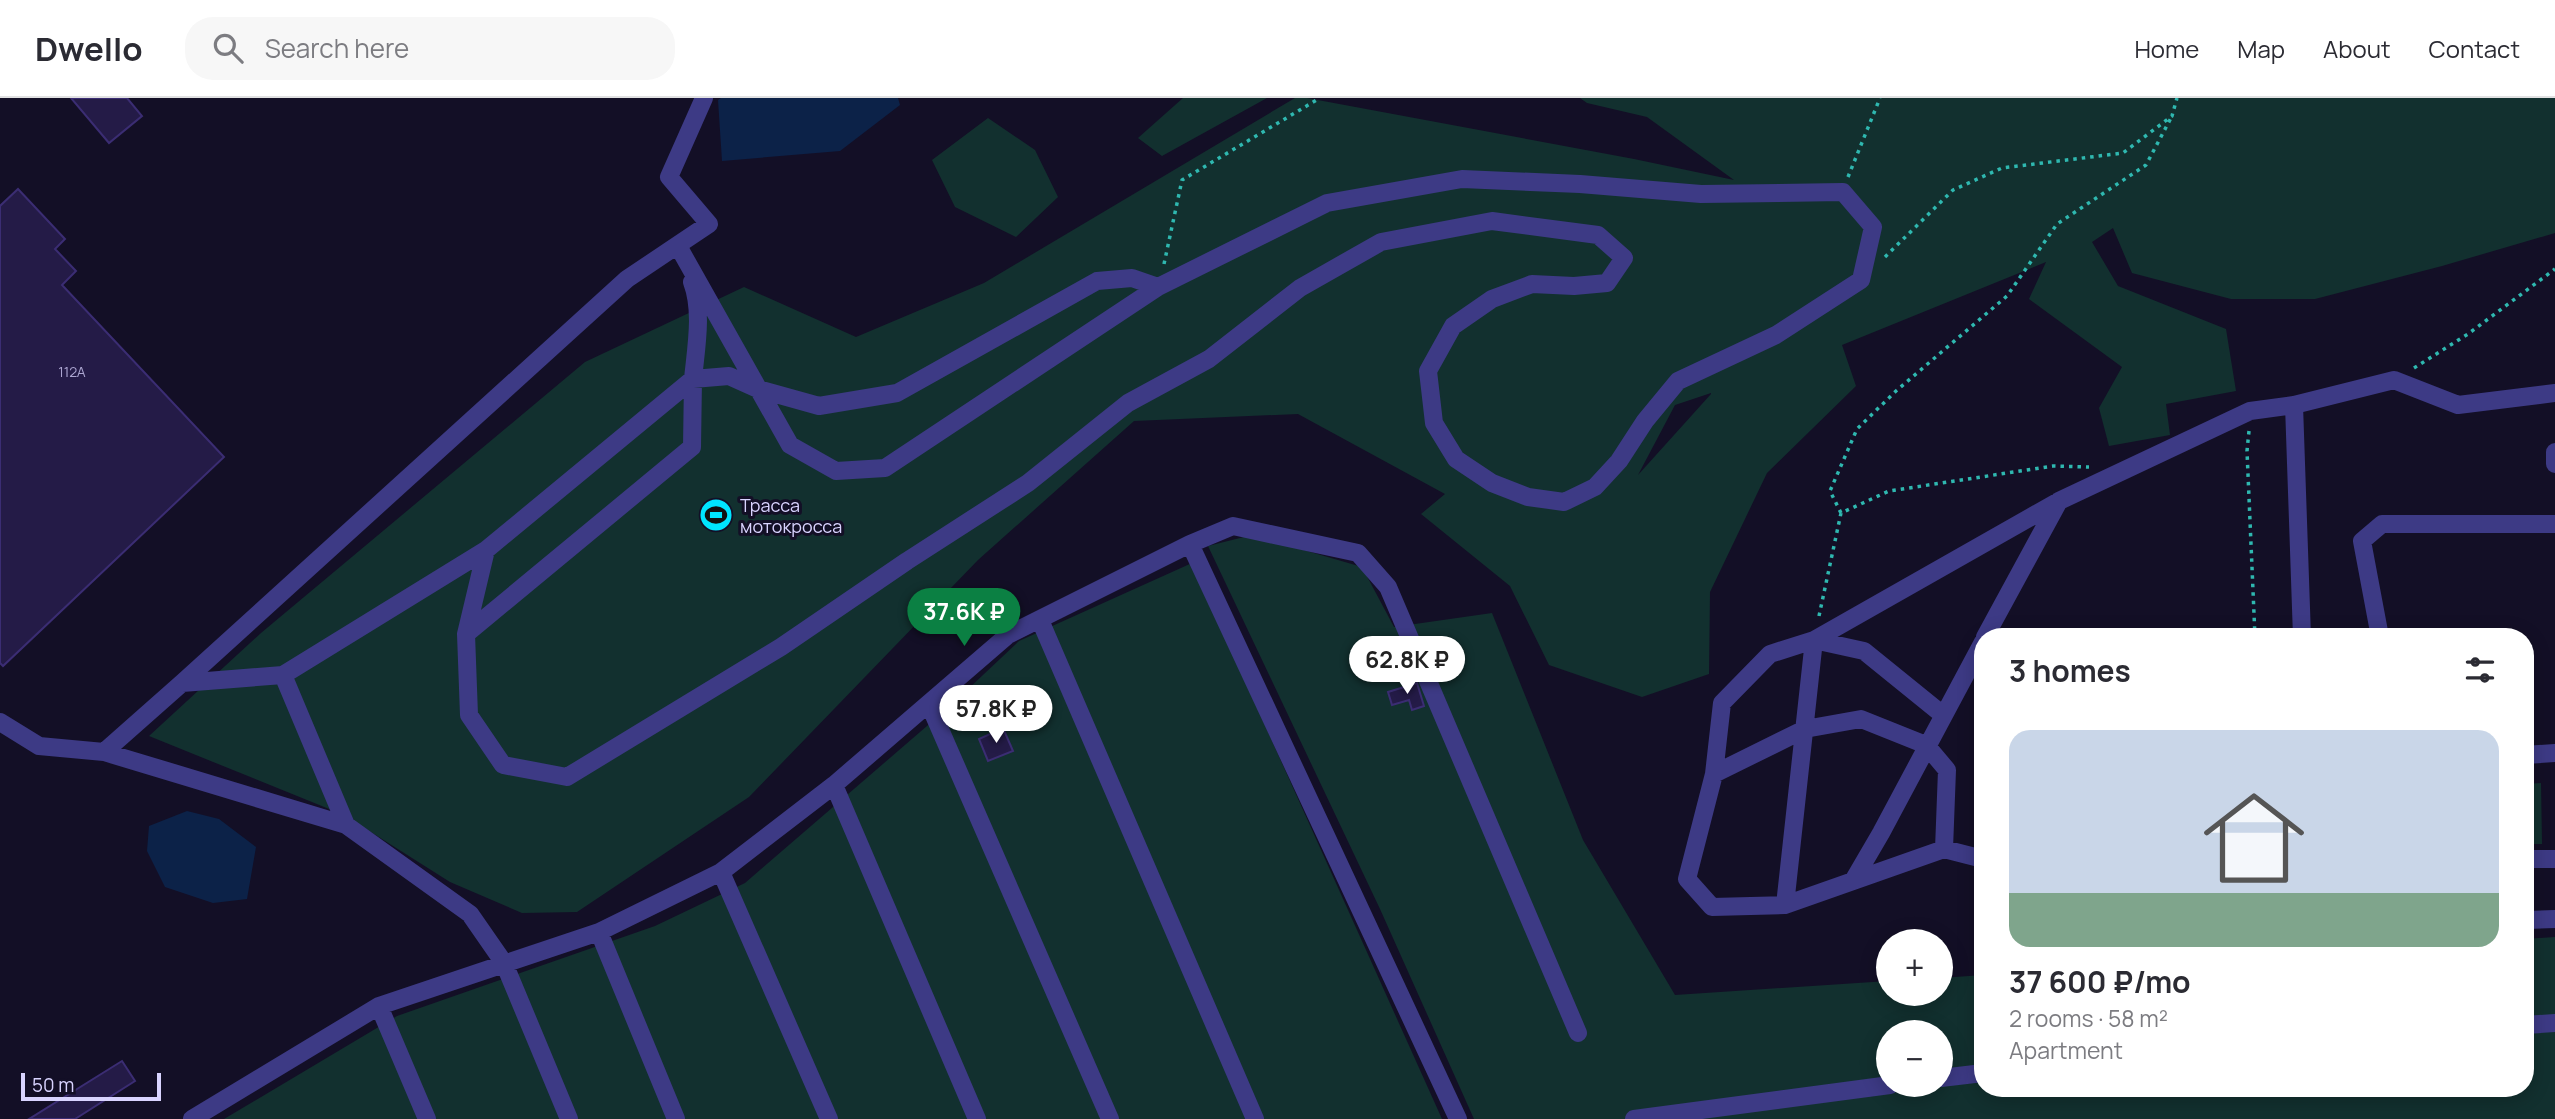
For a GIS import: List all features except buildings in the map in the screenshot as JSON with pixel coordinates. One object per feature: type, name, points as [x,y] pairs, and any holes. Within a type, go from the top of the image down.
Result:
[{"type":"street","points":[[104,752],[627,279],[709,224],[669,177],[704,98]]},
{"type":"street","points":[[486,550],[466,634],[469,715],[503,765],[567,777],[781,647],[1028,483],[1128,402],[1209,359],[1300,288],[1381,242],[1492,221],[1598,235],[1624,258],[1607,282],[1574,286],[1532,284],[1492,299],[1453,326],[1428,370],[1434,423],[1456,459],[1492,483],[1528,497],[1564,502],[1595,487],[1619,461],[1645,421],[1678,381],[1776,335],[1861,280],[1873,227],[1843,191],[1701,194],[1580,184],[1462,179],[1327,204],[1158,288],[885,468],[836,471],[790,444],[678,246]]},
{"type":"street","points":[[466,634],[692,447],[697,295],[678,246]]},
{"type":"street","points":[[182,683],[283,675],[486,550],[693,379],[729,376],[758,388],[819,406],[897,393],[1097,281],[1132,278],[1158,288]]},
{"type":"street","points":[[1974,857],[1944,849],[1785,905],[1712,907],[1687,879],[1714,774],[1722,703],[1770,654],[1814,640],[2059,501],[2250,411],[2294,405],[2394,380],[2458,405],[2555,393]]},
{"type":"street","points":[[2294,405],[2302,628]]},
{"type":"street","points":[[2555,452],[2555,464]]},
{"type":"street","points":[[1990,628],[2059,501]]},
{"type":"street","points":[[2378,628],[2362,541],[2382,524],[2555,524]]},
{"type":"street","points":[[192,1119],[379,1006],[599,932],[721,872],[834,785],[1008,635],[1190,544],[1233,526],[1357,553],[1388,587],[1578,1034]]},
{"type":"street","points":[[1190,544],[1458,1119]]},
{"type":"street","points":[[1040,620],[1255,1119]]},
{"type":"street","points":[[1814,640],[1864,651],[1943,715]]},
{"type":"street","points":[[1785,905],[1814,640]]},
{"type":"street","points":[[1853,881],[1974,658]]},
{"type":"street","points":[[283,675],[346,825]]},
{"type":"street","points":[[929,704],[1110,1119]]},
{"type":"street","points":[[1714,774],[1805,729],[1861,719],[1926,745],[1947,770],[1944,849]]},
{"type":"street","points":[[0,722],[39,746],[104,752],[346,825],[470,914],[504,963],[569,1119]]},
{"type":"street","points":[[2534,754],[2555,753]]},
{"type":"street","points":[[834,785],[977,1119]]},
{"type":"street","points":[[2534,859],[2555,859]]},
{"type":"street","points":[[721,872],[829,1119]]},
{"type":"street","points":[[2534,920],[2555,919]]},
{"type":"street","points":[[599,932],[676,1119]]},
{"type":"street","points":[[379,1006],[427,1119]]},
{"type":"street","points":[[2534,1024],[2555,1023]]},
{"type":"street","points":[[1953,1077],[1974,1074]]},
{"type":"street","points":[[1634,1119],[1876,1087]]},
{"type":"path","points":[[1158,288],[1182,180],[1320,98]]},
{"type":"path","points":[[1843,191],[1880,98]]},
{"type":"path","points":[[1814,640],[1841,513],[1830,491],[1857,429],[1896,391],[2007,296],[2057,224],[2146,165],[2172,116],[2177,98]]},
{"type":"path","points":[[1861,280],[1953,190],[2002,168],[2123,153],[2172,116]]},
{"type":"path","points":[[2394,380],[2468,334],[2555,269]]},
{"type":"path","points":[[2250,411],[2247,451],[2255,628]]},
{"type":"path","points":[[1841,513],[1889,491],[2053,466],[2092,467]]},
{"type":"green space","points":[[1183,98],[1267,98],[1162,156],[1138,138]]},
{"type":"green space","name":"Трасса мотокросса","points":[[1295,98],[1307,98],[1634,159],[1734,180],[1647,117],[1587,103],[1580,98],[2555,98],[2555,233],[2315,299],[2231,299],[2132,273],[2113,228],[2092,242],[2118,286],[2226,329],[2236,391],[2166,404],[2170,435],[2109,446],[2099,408],[2122,367],[2029,299],[2046,262],[1842,345],[1856,386],[1767,473],[1710,592],[1709,674],[1642,697],[1549,665],[1510,586],[1421,514],[1445,494],[1298,414],[1134,421],[978,560],[749,797],[577,912],[522,913],[450,882],[344,815],[149,736],[261,633],[585,362],[744,287],[856,337],[984,283]],"holes":[[[1711,394],[1638,475],[1675,405]]]},
{"type":"green space","points":[[988,118],[1035,150],[1058,197],[1016,237],[955,207],[932,160]]},
{"type":"green space","points":[[1252,535],[1362,567],[1394,627],[1492,613],[1583,840],[1675,995],[1876,982],[1876,1006],[1953,1006],[1953,977],[1974,976],[1974,1097],[2534,1097],[2534,938],[2555,937],[2555,1119],[1474,1119],[1380,909],[1208,546]]},
{"type":"green space","points":[[1192,563],[1442,1119],[224,1119],[397,1016],[655,926],[745,883],[949,707],[1019,641]]},
{"type":"green space","points":[[2534,783],[2541,783],[2542,844],[2534,844]]},
{"type":"water","points":[[898,98],[900,105],[840,151],[722,161],[718,100]]},
{"type":"water","points":[[187,811],[219,819],[256,847],[247,899],[213,903],[165,887],[147,851],[149,826]]},
{"type":"place","name":"Трасса мотокросса","points":[[716,515]]}]
